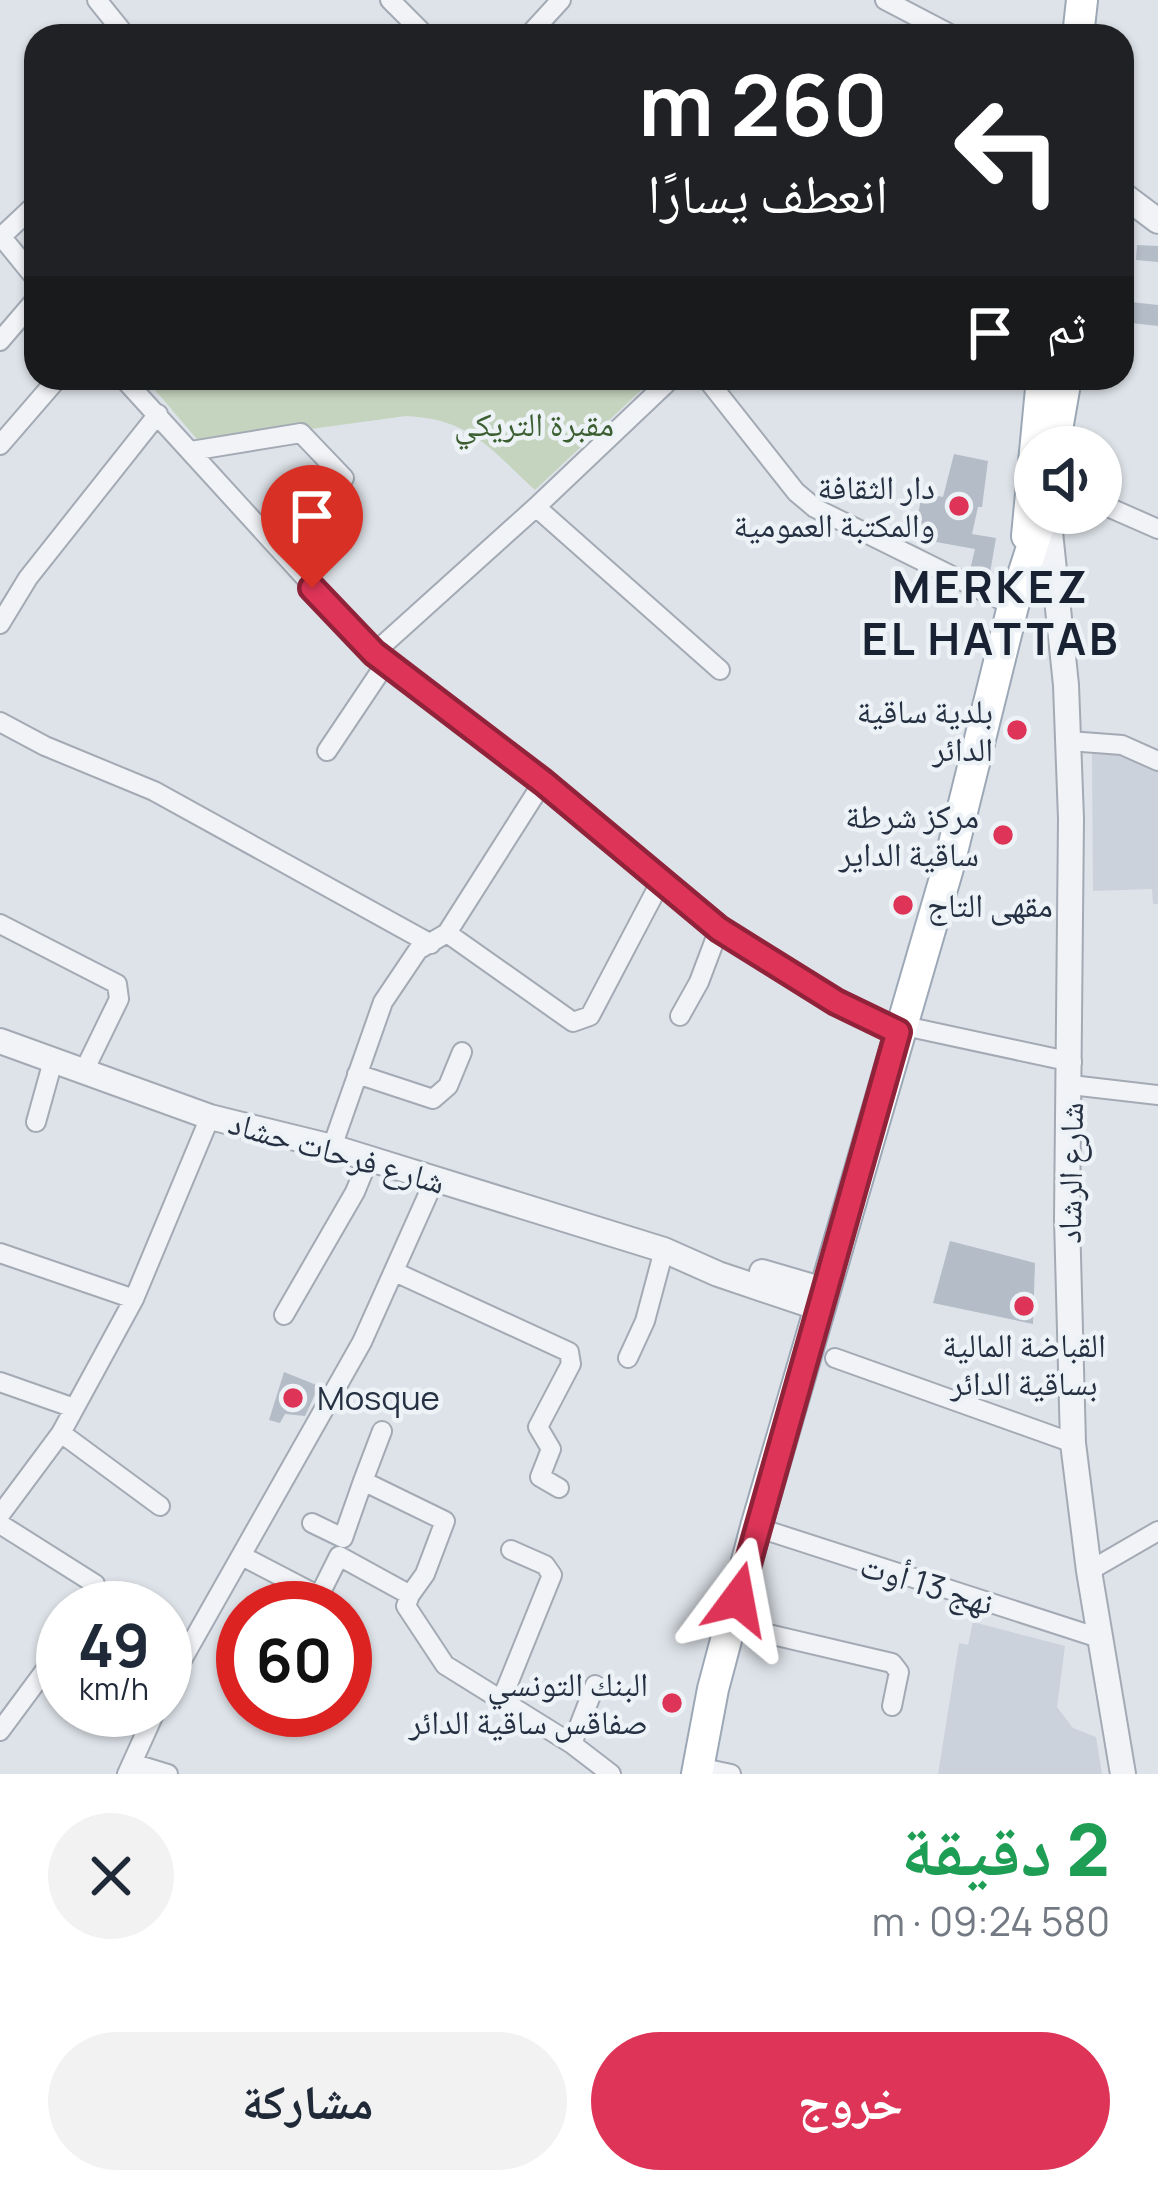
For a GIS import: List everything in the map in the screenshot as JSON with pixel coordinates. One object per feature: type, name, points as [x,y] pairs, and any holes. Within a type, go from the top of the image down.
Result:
[{"type":"main road","points":[[1040,426],[1042,390]]},
{"type":"main road","points":[[1058,426],[1064,390]]},
{"type":"main road","points":[[692,1772],[753,1536],[949,868],[1012,605],[1041,565],[1039,534]]},
{"type":"main road","points":[[692,1772],[701,1680],[732,1570],[753,1536]]},
{"type":"street","points":[[97,0],[116,24]]},
{"type":"street","points":[[390,0],[414,24]]},
{"type":"street","points":[[540,24],[562,0]]},
{"type":"street","points":[[885,0],[931,24]]},
{"type":"street","points":[[24,215],[1,236],[24,264]]},
{"type":"street","points":[[0,341],[24,313]]},
{"type":"street","points":[[0,445],[48,390]]},
{"type":"street","points":[[135,390],[380,658],[543,782],[719,929],[836,1002],[899,1029],[1158,1095]]},
{"type":"street","points":[[327,751],[380,658],[659,390]]},
{"type":"street","points":[[715,390],[796,492],[815,508],[1012,605]]},
{"type":"street","points":[[0,624],[28,578],[158,414]]},
{"type":"street","points":[[191,451],[301,433],[344,478]]},
{"type":"street","points":[[536,508],[720,670]]},
{"type":"street","points":[[1122,513],[1158,529]]},
{"type":"street","name":"شارع الرشاد","points":[[1041,565],[1069,741],[1072,1074],[1067,1219],[1072,1443],[1123,1774]]},
{"type":"street","points":[[0,722],[154,791],[439,939],[573,1022],[590,1016],[662,879]]},
{"type":"street","points":[[1069,741],[1122,745],[1158,761]]},
{"type":"street","points":[[332,1147],[383,1002],[418,950],[439,939],[543,782]]},
{"type":"street","points":[[0,924],[117,984],[119,999],[83,1073]]},
{"type":"street","points":[[680,1016],[719,929]]},
{"type":"street","name":"شارع فرحات حشاد","points":[[0,1041],[210,1117],[332,1147],[671,1252],[726,1262],[824,1300]]},
{"type":"street","points":[[357,1074],[433,1099],[448,1086],[462,1052]]},
{"type":"street","points":[[36,1122],[53,1061]]},
{"type":"street","points":[[91,1581],[0,1519],[61,1433],[134,1299],[210,1117]]},
{"type":"street","points":[[284,1315],[301,1293],[369,1158]]},
{"type":"street","points":[[192,1643],[362,1342],[435,1179]]},
{"type":"street","points":[[628,1358],[671,1252]]},
{"type":"street","points":[[0,1253],[134,1299]]},
{"type":"street","points":[[394,1272],[568,1352],[571,1364],[538,1427],[551,1449],[540,1477],[559,1488]]},
{"type":"street","points":[[835,1358],[1072,1443]]},
{"type":"street","points":[[0,1382],[74,1408]]},
{"type":"street","points":[[312,1523],[343,1538],[382,1431]]},
{"type":"street","points":[[61,1433],[160,1506]]},
{"type":"street","points":[[363,1481],[445,1521],[425,1574],[406,1606],[445,1665],[572,1744],[611,1774]]},
{"type":"street","points":[[1089,1571],[1158,1531]]},
{"type":"street","name":"نهج 13 أوت","points":[[753,1536],[1100,1638]]},
{"type":"street","points":[[501,1701],[553,1575],[545,1565],[511,1550]]},
{"type":"street","points":[[242,1556],[319,1596],[339,1556],[410,1594]]},
{"type":"street","points":[[730,1625],[892,1663],[899,1672],[892,1706]]},
{"type":"street","points":[[0,1731],[36,1682]]},
{"type":"street","points":[[572,1744],[595,1685]]},
{"type":"street","points":[[143,1737],[129,1768],[168,1774]]},
{"type":"street","points":[[692,1772],[731,1774]]},
{"type":"shaded area","points":[[1110,748],[1158,767],[1158,904],[1153,904],[1152,889],[1093,891],[1092,749]]},
{"type":"shaded area","points":[[973,1622],[1065,1646],[1057,1707],[1073,1728],[1096,1737],[1102,1774],[938,1774],[959,1643],[968,1645]]},
{"type":"green space","name":"مقبرة التريكي","points":[[155,390],[641,390],[535,490],[478,439],[428,418],[406,416],[201,444]]},
{"type":"building","points":[[1137,245],[1158,246],[1158,262],[1136,260]]},
{"type":"building","points":[[1134,302],[1158,305],[1158,326],[1134,323]]},
{"type":"building","points":[[954,454],[988,461],[982,507],[978,507],[972,534],[996,538],[989,579],[970,570],[975,549],[936,542],[938,534],[915,532],[922,493],[943,497]]},
{"type":"building","points":[[950,1241],[1035,1263],[1033,1324],[933,1303]]},
{"type":"building","points":[[284,1372],[319,1386],[305,1416],[285,1414],[280,1423],[269,1420]]},
{"type":"place","name":"دار الثقافة والمكتبة العمومية","points":[[959,506]]},
{"type":"place","name":"بلدية ساقية الدائر","points":[[1017,730]]},
{"type":"place","name":"مركز شرطة ساقية الداير","points":[[1003,835]]},
{"type":"place","name":"مقهى التاج","points":[[903,905]]},
{"type":"place","name":"القباضة المالية بساقية الدائر","points":[[1024,1306]]},
{"type":"place","name":"Mosque","points":[[293,1398]]},
{"type":"place","name":"البنك التونسي صفاقس ساقية الدائر","points":[[672,1703]]},
{"type":"district","name":"MERKEZ EL HATTAB","points":[[991,613]]},
{"type":"route","points":[[312,588],[374,653],[543,782],[719,929],[836,1002],[898,1032],[738,1599]]}]
